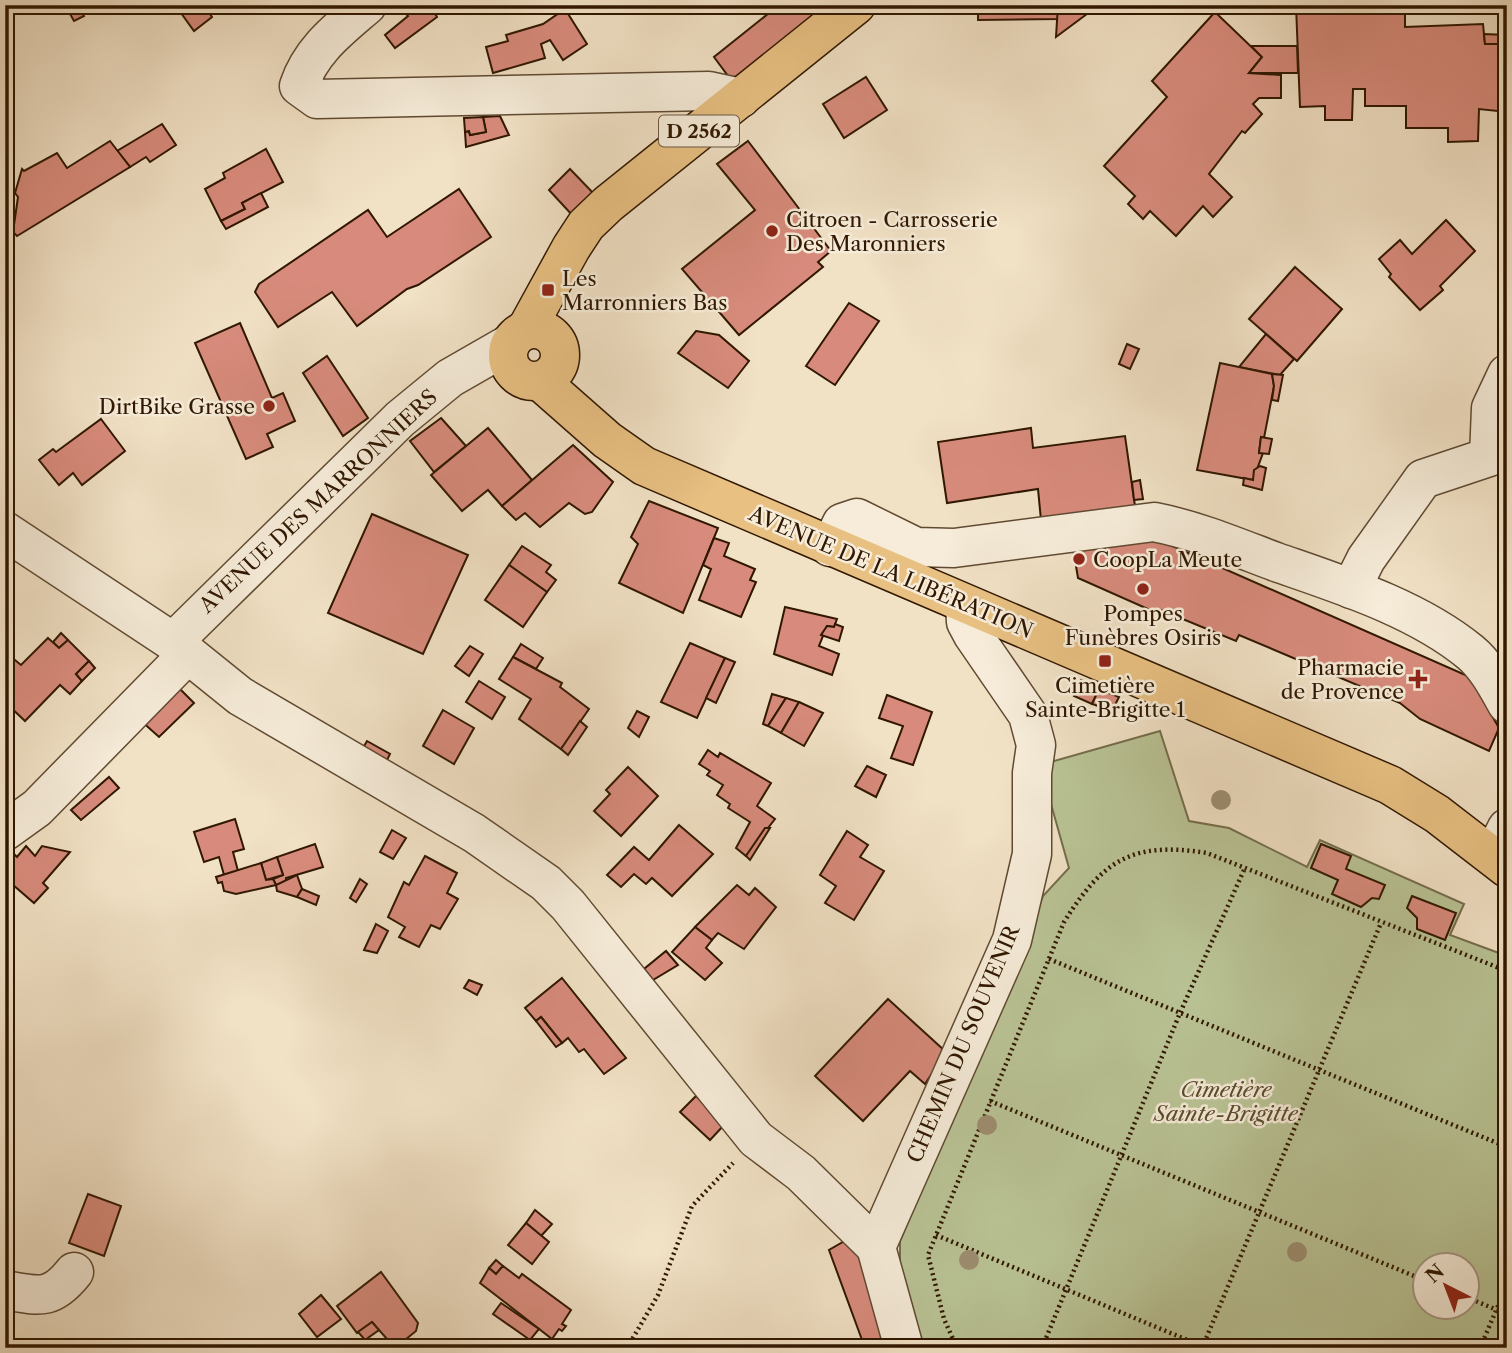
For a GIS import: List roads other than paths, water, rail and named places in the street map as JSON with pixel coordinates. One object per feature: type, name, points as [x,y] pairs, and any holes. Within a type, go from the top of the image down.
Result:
[{"type":"main road","name":"AVENUE DE LA LIBÉRATION","points":[[856,5],[608,204],[586,225],[558,271],[533,353],[581,415],[626,455],[644,466],[1390,785],[1502,851]]},
{"type":"street","points":[[367,5],[326,40],[307,64],[299,86],[317,99],[709,91],[741,98]]},
{"type":"street","name":"AVENUE DES MARRONNIERS","points":[[5,831],[37,808],[180,648],[400,419],[450,378],[469,368],[533,353]]},
{"type":"street","points":[[1351,589],[1366,559],[1423,479],[1489,457],[1491,408],[1507,374]]},
{"type":"street","points":[[830,547],[842,523],[857,518],[916,547],[954,548],[1154,522],[1184,528],[1351,589],[1444,632],[1463,647],[1495,682],[1507,704]]},
{"type":"street","points":[[8,537],[180,648],[240,696],[474,833],[546,883],[568,905],[756,1139],[801,1173],[876,1247],[904,1348]]},
{"type":"street","name":"CHEMIN DU SOUVENIR","points":[[876,1247],[1012,940],[1032,855],[1032,773],[1036,745],[1028,715],[965,622],[965,605]]},
{"type":"street","points":[[5,1290],[48,1295],[58,1291],[74,1272]]},
{"type":"place","name":"Citroen - Carrosserie Des Maronniers","points":[[772,231]]},
{"type":"place","name":"Les Marronniers Bas","points":[[548,290]]},
{"type":"place","name":"DirtBike Grasse","points":[[269,406]]},
{"type":"place","name":"CoopLa Meute","points":[[1079,559]]},
{"type":"place","name":"Pompes Funèbres Osiris","points":[[1143,589]]},
{"type":"place","name":"Cimetière Sainte-Brigitte 1","points":[[1105,661]]},
{"type":"place","name":"Pharmacie de Provence","points":[[1418,679]]},
{"type":"park label","name":"Cimetière Sainte-Brigitte","points":[[1226,1101]]}]
